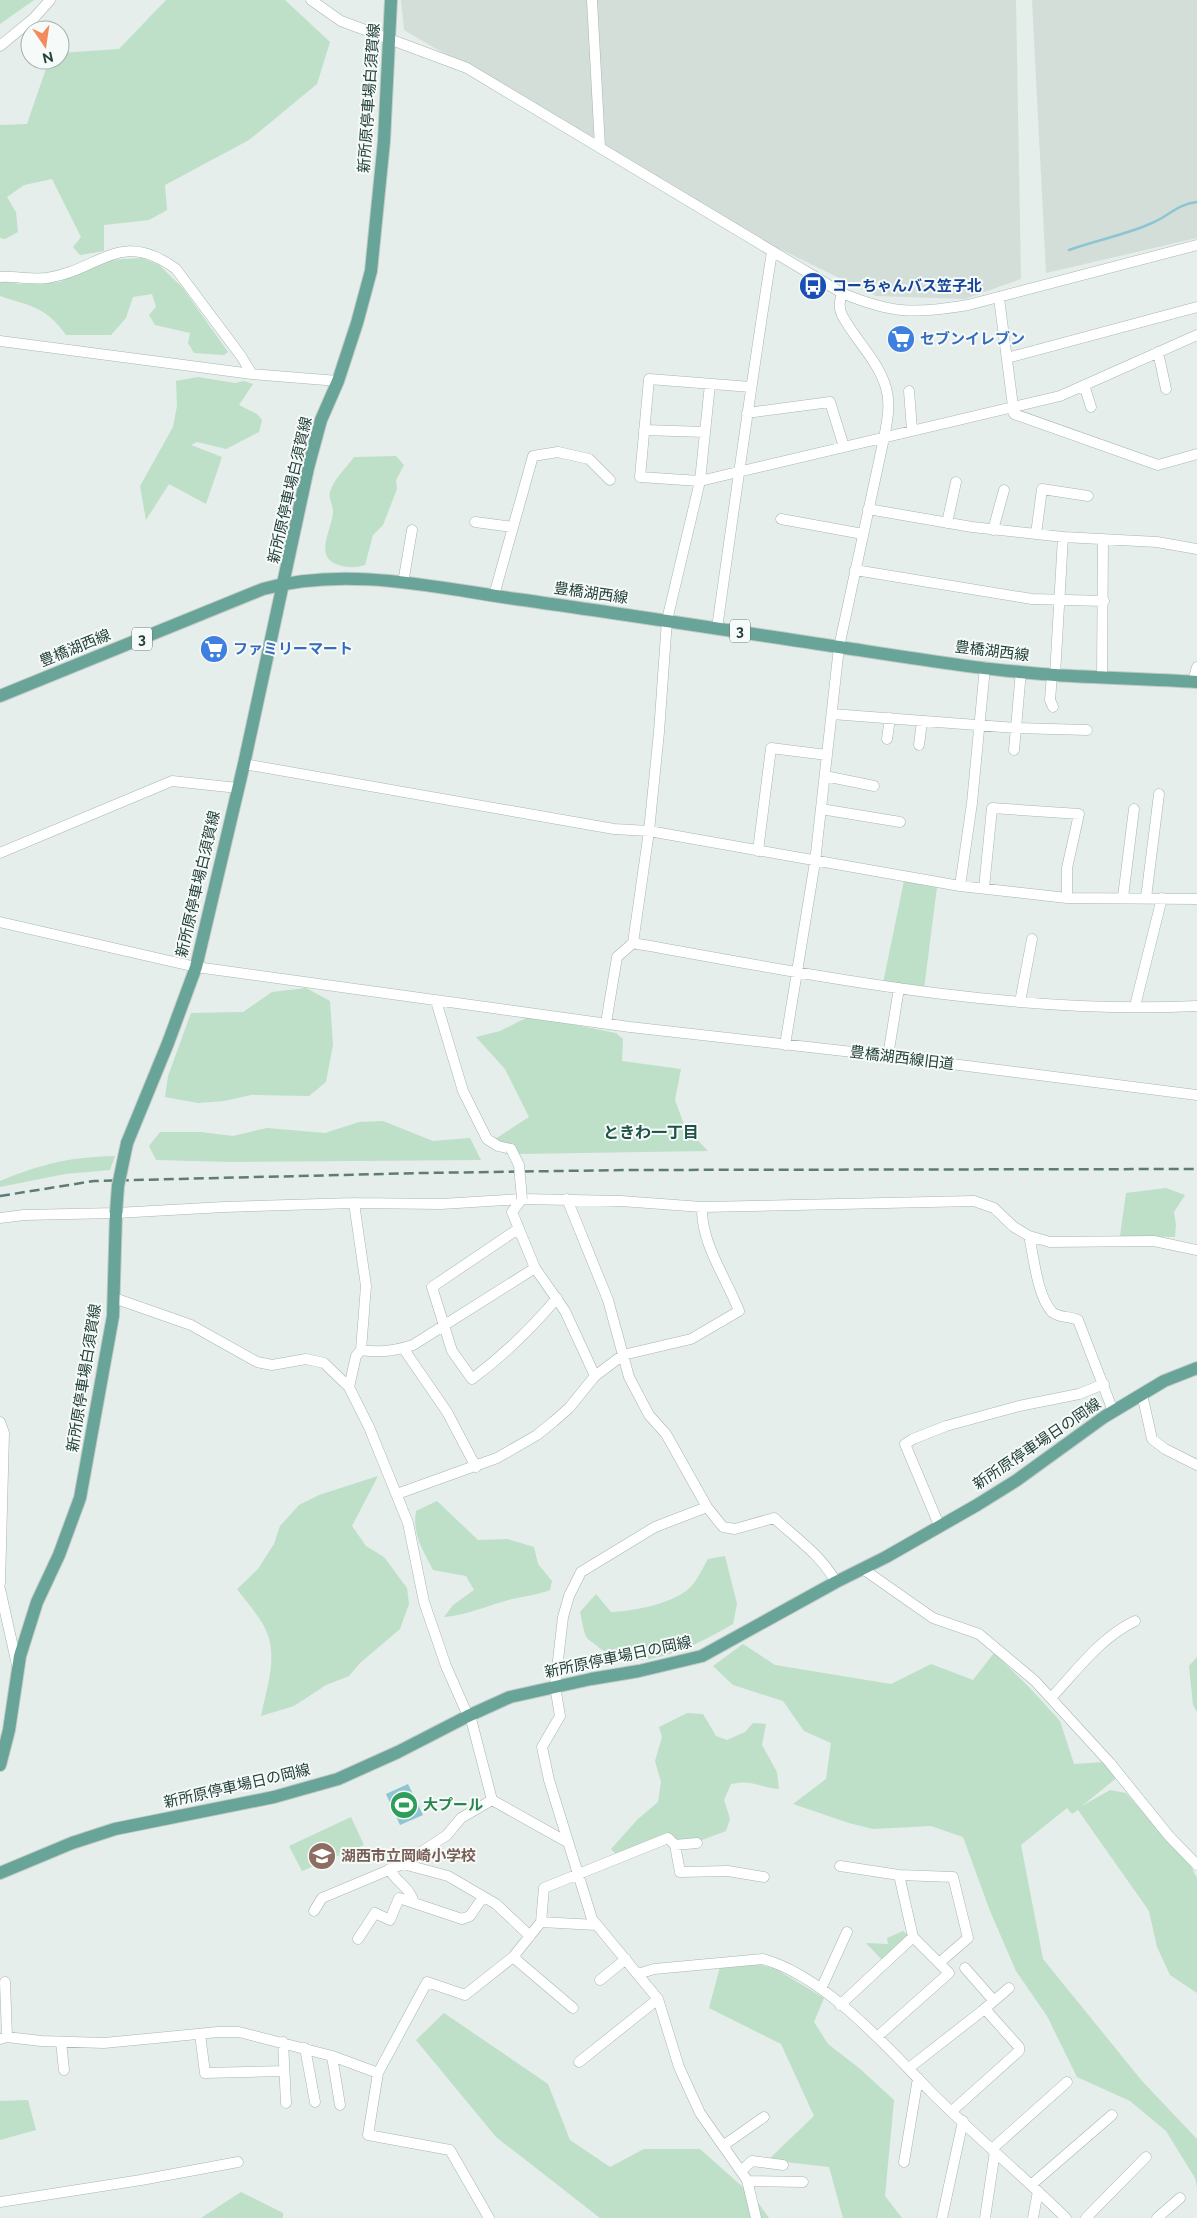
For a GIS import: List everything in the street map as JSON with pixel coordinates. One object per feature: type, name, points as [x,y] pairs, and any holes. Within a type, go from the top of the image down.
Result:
[{"type":"main road","name":"新所原停車場白須賀線","points":[[0,1765],[9,1730],[19,1673],[20,1656],[37,1602],[62,1548],[80,1498],[113,1316],[118,1186],[127,1143],[168,1044],[196,967],[244,764],[308,468],[322,420],[338,381],[368,287],[384,142],[391,40],[391,0]]},
{"type":"main road","name":"豊橋湖西線","points":[[0,696],[263,590],[284,584],[347,578],[403,582],[985,667],[1053,675],[1195,681]]},
{"type":"main road","name":"新所原停車場日の岡線","points":[[0,1872],[72,1842],[115,1829],[274,1797],[338,1780],[398,1752],[468,1715],[510,1697],[702,1656],[836,1582],[863,1570],[939,1526],[1017,1480],[1068,1441],[1164,1380],[1197,1368]]},
{"type":"street","points":[[0,46],[34,18],[50,0]]},
{"type":"street","points":[[311,0],[341,21],[467,68],[772,252],[842,293],[871,305],[899,311],[932,311],[1000,298],[1197,245]]},
{"type":"street","points":[[592,0],[600,147]]},
{"type":"street","points":[[0,277],[47,278],[67,273],[110,255],[132,250],[163,259],[176,269],[241,356],[252,374]]},
{"type":"street","points":[[718,628],[741,470],[747,413],[772,252]]},
{"type":"street","points":[[785,1045],[795,971],[815,862],[839,647],[884,438],[888,410],[886,388],[865,346],[842,314],[839,302],[842,293]]},
{"type":"street","points":[[1000,298],[1014,414],[1158,465],[1197,454]]},
{"type":"street","points":[[1007,358],[1197,307]]},
{"type":"street","points":[[751,388],[650,379],[640,477],[700,481],[1060,396],[1197,335]]},
{"type":"street","points":[[0,341],[252,374],[338,381]]},
{"type":"street","points":[[1158,352],[1166,389]]},
{"type":"street","points":[[606,1023],[617,957],[633,943],[649,831],[659,732],[667,620],[700,481],[710,384]]},
{"type":"street","points":[[1084,385],[1091,407]]},
{"type":"street","points":[[909,391],[912,430]]},
{"type":"street","points":[[747,413],[830,402],[844,447]]},
{"type":"street","points":[[644,430],[705,432]]},
{"type":"street","points":[[494,595],[533,456],[558,452],[588,459],[610,480]]},
{"type":"street","points":[[948,523],[956,482]]},
{"type":"street","points":[[1036,534],[1042,489],[1088,496]]},
{"type":"street","points":[[993,530],[1004,490]]},
{"type":"street","points":[[868,509],[993,530],[1103,540],[1157,542],[1197,549]]},
{"type":"street","points":[[782,519],[863,534]]},
{"type":"street","points":[[474,522],[513,528]]},
{"type":"street","points":[[403,582],[412,530]]},
{"type":"street","points":[[1053,707],[1050,700],[1063,537]]},
{"type":"street","points":[[1102,677],[1103,540]]},
{"type":"street","points":[[855,570],[1032,599],[1104,601]]},
{"type":"street","points":[[960,886],[981,725],[985,667]]},
{"type":"street","points":[[1195,681],[1197,667]]},
{"type":"street","points":[[1014,750],[1021,671]]},
{"type":"street","points":[[832,714],[1016,728],[1087,730]]},
{"type":"street","points":[[887,739],[890,718]]},
{"type":"street","points":[[919,746],[922,721]]},
{"type":"street","points":[[758,851],[771,748],[828,755]]},
{"type":"street","points":[[244,764],[614,829],[649,831],[815,862],[960,886],[1067,898],[1197,898]]},
{"type":"street","points":[[825,776],[874,786]]},
{"type":"street","points":[[0,853],[172,780],[238,788]]},
{"type":"street","points":[[1146,898],[1159,794]]},
{"type":"street","points":[[984,888],[992,808],[1079,814],[1067,868],[1067,898]]},
{"type":"street","points":[[821,809],[900,822]]},
{"type":"street","points":[[1123,897],[1134,810]]},
{"type":"street","points":[[1135,1006],[1162,898]]},
{"type":"street","name":"豊橋湖西線旧道","points":[[0,922],[196,967],[606,1023],[1197,1095]]},
{"type":"street","points":[[1020,1002],[1032,940]]},
{"type":"street","points":[[633,943],[944,994],[1020,1002],[1197,1006]]},
{"type":"street","points":[[888,1056],[899,988]]},
{"type":"street","points":[[436,1001],[463,1091],[488,1140],[498,1146],[511,1149],[519,1164],[522,1199],[512,1212],[518,1229],[535,1268],[557,1298],[595,1376]]},
{"type":"street","points":[[0,1218],[24,1215],[354,1203],[441,1204],[522,1199],[622,1201],[702,1207],[974,1201],[994,1208],[1014,1227],[1029,1236],[1050,1242],[1154,1241],[1197,1250]]},
{"type":"street","points":[[567,1199],[608,1300],[629,1377],[649,1415],[666,1434],[707,1507],[723,1527],[735,1528],[774,1518],[826,1564],[836,1582]]},
{"type":"street","points":[[349,1387],[356,1356],[361,1350],[366,1286],[354,1203]]},
{"type":"street","points":[[397,1494],[497,1458],[537,1435],[569,1408],[595,1376],[623,1356],[691,1339],[739,1310],[707,1242],[702,1220],[702,1207]]},
{"type":"street","points":[[518,1229],[432,1287],[452,1351],[472,1380],[499,1359],[530,1330],[557,1298]]},
{"type":"street","points":[[1029,1236],[1042,1296],[1053,1312],[1061,1317],[1069,1316],[1078,1320],[1090,1356],[1104,1384],[1113,1412]]},
{"type":"street","points":[[361,1350],[370,1352],[413,1345],[535,1268]]},
{"type":"street","points":[[114,1298],[191,1325],[257,1362],[272,1365],[306,1358],[324,1363],[349,1387],[408,1523],[424,1602],[446,1666],[468,1715],[492,1800],[567,1842]]},
{"type":"street","points":[[403,1348],[448,1412],[476,1467]]},
{"type":"street","points":[[939,1526],[905,1444],[946,1426],[1019,1406],[1079,1394],[1104,1384]]},
{"type":"street","points":[[1142,1394],[1152,1439],[1165,1449],[1197,1464]]},
{"type":"street","points":[[0,1422],[4,1433],[0,1583]]},
{"type":"street","points":[[707,1507],[654,1527],[581,1572],[569,1596],[563,1618],[556,1686],[560,1716],[542,1747],[549,1780],[567,1842],[592,1919],[658,1999],[679,2067],[700,2113],[724,2145],[747,2181],[756,2218]]},
{"type":"street","points":[[863,1570],[933,1618],[979,1634],[1035,1680],[1110,1762],[1169,1836],[1197,1865]]},
{"type":"street","points":[[0,1589],[19,1673]]},
{"type":"street","points":[[1052,1697],[1096,1647],[1117,1630],[1135,1621]]},
{"type":"street","points":[[314,1911],[322,1898],[402,1864],[446,1835],[461,1818],[492,1800]]},
{"type":"street","points":[[489,2218],[450,2150],[368,2135],[378,2073],[427,1982],[465,1995],[513,1957],[530,1936],[540,1922],[544,1888],[668,1838],[675,1845],[680,1872],[728,1871],[764,1877]]},
{"type":"street","points":[[675,1845],[697,1843]]},
{"type":"street","points":[[402,1864],[448,1876],[496,1904],[530,1936]]},
{"type":"street","points":[[840,1866],[900,1874],[953,1877],[968,1938],[940,1963]]},
{"type":"street","points":[[389,1869],[395,1879],[411,1893],[414,1902]]},
{"type":"street","points":[[877,2037],[949,1973],[914,1937],[900,1874]]},
{"type":"street","points":[[358,1939],[376,1913],[390,1920],[405,1886]]},
{"type":"street","points":[[399,1898],[462,1919],[470,1916],[483,1897]]},
{"type":"street","points":[[540,1922],[596,1925]]},
{"type":"street","points":[[821,1989],[848,1932]]},
{"type":"street","points":[[840,2005],[914,1937]]},
{"type":"street","points":[[513,1957],[573,2008]]},
{"type":"street","points":[[600,1980],[626,1959]]},
{"type":"street","points":[[638,1974],[654,1969],[763,1959],[774,1962],[821,1989],[877,2037],[952,2111],[1066,2218]]},
{"type":"street","points":[[965,1968],[994,2001]]},
{"type":"street","points":[[5,1982],[4,2038],[104,2043],[240,2032],[306,2048],[378,2073]]},
{"type":"street","points":[[909,2068],[1009,1988]]},
{"type":"street","points":[[579,2062],[658,1999]]},
{"type":"street","points":[[952,2111],[1019,2051],[1019,2047],[985,2009]]},
{"type":"street","points":[[200,2034],[205,2073],[284,2071]]},
{"type":"street","points":[[61,2042],[64,2070]]},
{"type":"street","points":[[283,2042],[286,2103]]},
{"type":"street","points":[[306,2048],[315,2102]]},
{"type":"street","points":[[332,2056],[340,2105]]},
{"type":"street","points":[[904,2162],[918,2078]]},
{"type":"street","points":[[985,2218],[994,2150],[1067,2082]]},
{"type":"street","points":[[1033,2218],[1035,2188],[1112,2115]]},
{"type":"street","points":[[724,2145],[764,2117]]},
{"type":"street","points":[[942,2218],[963,2121]]},
{"type":"street","points":[[1086,2218],[1146,2157]]},
{"type":"street","points":[[741,2170],[752,2161],[783,2165]]},
{"type":"street","points":[[0,2202],[141,2180],[238,2162]]},
{"type":"street","points":[[747,2181],[803,2182]]},
{"type":"street","points":[[1157,2218],[1180,2198]]},
{"type":"shaded area","points":[[401,0],[1016,0],[1021,279],[965,299],[876,296],[776,247],[404,30]]},
{"type":"shaded area","points":[[1032,0],[1197,0],[1197,238],[1046,273]]},
{"type":"green space","points":[[0,0],[34,0],[0,24]]},
{"type":"green space","points":[[166,0],[285,0],[330,42],[317,84],[249,140],[165,185],[167,210],[149,220],[104,225],[104,251],[80,255],[73,247],[81,237],[52,179],[24,185],[7,197],[16,212],[18,232],[5,239],[0,238],[0,125],[27,124],[46,70],[70,70],[70,52],[119,49]]},
{"type":"green space","points":[[142,258],[159,265],[182,287],[228,352],[224,355],[194,353],[188,343],[190,333],[155,325],[149,315],[156,307],[152,294],[133,297],[126,318],[111,335],[66,335],[52,318],[45,313],[29,305],[0,296],[0,281],[21,284],[60,282],[85,268],[108,260]]},
{"type":"green space","points":[[198,377],[235,383],[244,381],[253,384],[239,405],[257,414],[262,420],[259,432],[226,449],[197,442],[191,445],[222,457],[206,504],[169,484],[146,520],[140,486],[173,427],[177,406],[176,381]]},
{"type":"green space","points":[[396,456],[404,465],[396,480],[397,489],[383,525],[373,535],[365,565],[349,567],[331,561],[325,549],[333,511],[330,494],[334,483],[354,457]]},
{"type":"green space","points":[[904,881],[937,887],[924,989],[883,983]]},
{"type":"green space","points":[[306,988],[330,1001],[333,1045],[326,1082],[309,1096],[251,1095],[224,1101],[198,1103],[165,1097],[168,1076],[191,1013],[243,1012],[272,992]]},
{"type":"green space","points":[[530,1016],[616,1033],[623,1039],[622,1061],[681,1069],[675,1100],[685,1127],[708,1151],[517,1154],[492,1141],[529,1117],[505,1069],[476,1037],[500,1031]]},
{"type":"green space","points":[[383,1121],[433,1141],[470,1138],[481,1160],[232,1162],[156,1160],[149,1146],[160,1132],[200,1132],[233,1136],[267,1128],[325,1133],[359,1122]]},
{"type":"green space","points":[[115,1156],[110,1170],[65,1174],[0,1187],[0,1181],[43,1166],[84,1158]]},
{"type":"green space","points":[[1166,1188],[1185,1195],[1174,1212],[1175,1237],[1120,1236],[1126,1193]]},
{"type":"green space","points":[[378,1476],[352,1526],[366,1546],[384,1557],[407,1588],[409,1604],[400,1629],[360,1663],[349,1676],[326,1685],[294,1706],[261,1716],[270,1676],[270,1645],[268,1635],[262,1623],[237,1589],[258,1569],[274,1544],[280,1526],[299,1505],[319,1495]]},
{"type":"green space","points":[[437,1501],[478,1540],[507,1539],[534,1547],[538,1564],[552,1581],[550,1590],[462,1614],[444,1617],[453,1605],[474,1590],[466,1576],[433,1570],[419,1542],[415,1519],[416,1511]]},
{"type":"green space","points":[[725,1556],[737,1604],[733,1624],[683,1649],[665,1656],[646,1659],[628,1659],[611,1655],[587,1638],[580,1612],[596,1594],[611,1612],[639,1609],[660,1604],[678,1596],[689,1588],[708,1559]]},
{"type":"green space","points":[[743,1644],[775,1665],[891,1684],[931,1664],[973,1680],[994,1653],[1060,1721],[1074,1764],[1105,1762],[1119,1776],[1082,1806],[1110,1790],[1126,1793],[1191,1866],[1197,1878],[1197,1993],[1170,1975],[1157,1947],[1149,1911],[1078,1810],[1072,1814],[1067,1808],[1021,1845],[1043,1959],[1142,2081],[1197,2139],[1197,2187],[1195,2178],[1166,2131],[1130,2101],[1077,2077],[1047,2016],[1016,1971],[990,1911],[963,1837],[931,1826],[873,1829],[793,1804],[826,1779],[831,1743],[804,1731],[783,1701],[733,1685],[713,1666]]},
{"type":"green space","points":[[1197,1657],[1197,1712],[1193,1705],[1189,1666]]},
{"type":"green space","points":[[687,1713],[703,1714],[716,1736],[727,1740],[745,1732],[753,1723],[766,1724],[762,1745],[777,1772],[779,1789],[744,1782],[731,1784],[724,1800],[730,1819],[726,1831],[702,1840],[664,1844],[620,1858],[611,1849],[638,1819],[658,1802],[661,1782],[655,1761],[662,1737],[659,1727]]},
{"type":"green space","points":[[351,1817],[364,1845],[302,1871],[289,1846]]},
{"type":"green space","points":[[903,1931],[909,1936],[882,1960],[866,1943],[888,1944],[887,1938]]},
{"type":"green space","points":[[757,1964],[776,1969],[824,1998],[814,2022],[828,2044],[859,2068],[894,2100],[885,2196],[902,2218],[843,2218],[829,2167],[768,2160],[814,2116],[781,2044],[709,2008],[720,1967]]},
{"type":"green space","points":[[444,2013],[548,2084],[570,2140],[610,2167],[644,2149],[700,2149],[754,2197],[769,2218],[600,2218],[496,2137],[416,2040]]},
{"type":"green space","points":[[28,2100],[36,2130],[0,2140],[0,2101]]},
{"type":"green space","points":[[241,2192],[283,2213],[283,2218],[201,2218]]},
{"type":"water","name":"大プール","points":[[408,1784],[423,1815],[400,1825],[386,1794]]},
{"type":"waterway","points":[[1069,250],[1142,227],[1184,205],[1197,202]]},
{"type":"railway","points":[[0,1196],[94,1181],[423,1173],[627,1170],[1197,1169]]},
{"type":"place","name":"コーちゃんバス笠子北","points":[[813,286]]},
{"type":"place","name":"セブンイレブン","points":[[901,339]]},
{"type":"place","name":"ファミリーマート","points":[[214,649]]},
{"type":"place","name":"大プール","points":[[404,1805]]},
{"type":"place","name":"湖西市立岡崎小学校","points":[[322,1856]]},
{"type":"district","name":"ときわ一丁目","points":[[651,1132]]}]
